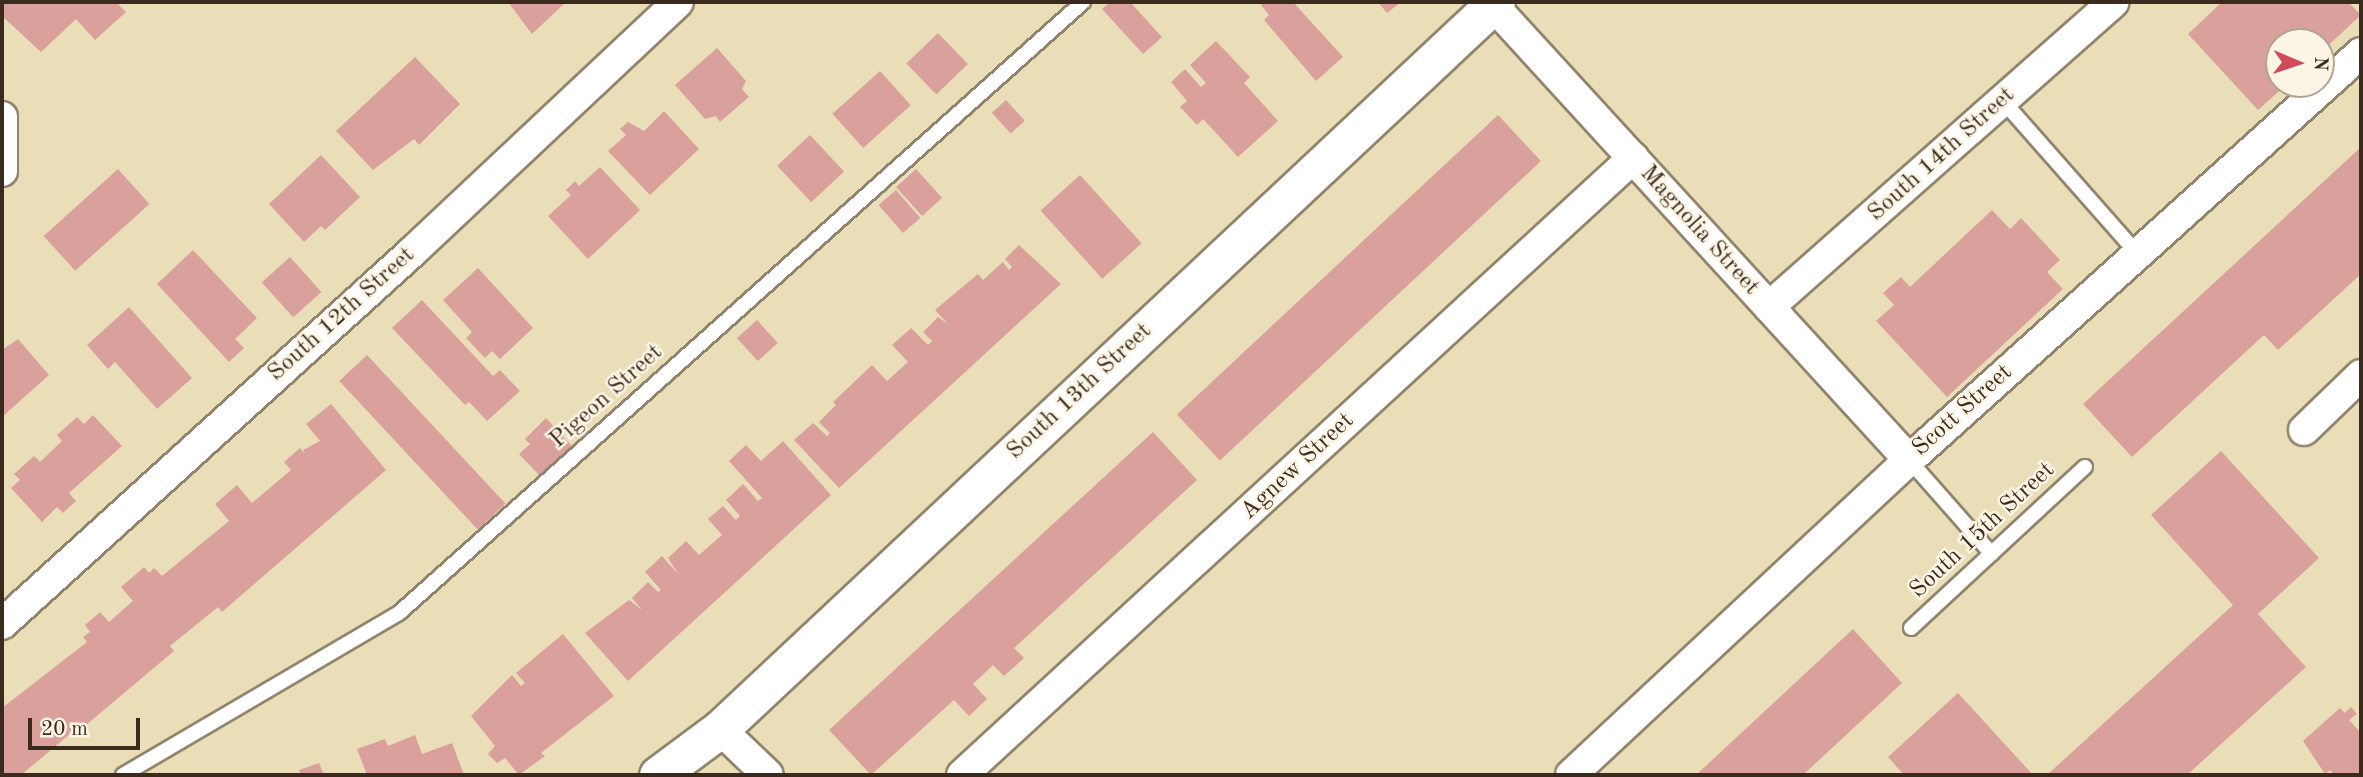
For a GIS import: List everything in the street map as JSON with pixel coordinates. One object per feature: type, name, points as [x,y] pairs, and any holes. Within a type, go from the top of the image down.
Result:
[{"type":"street","name":"South 12th Street","points":[[2,624],[411,253],[678,2]]},
{"type":"street","name":"South 14th Street","points":[[1769,307],[2114,2]]},
{"type":"street","name":"Magnolia Street","points":[[1493,3],[1909,460]]},
{"type":"street","name":"South 13th Street","points":[[658,775],[720,729],[1493,3]]},
{"type":"street","name":"Scott Street","points":[[1571,775],[1909,460],[2361,53]]},
{"type":"street","points":[[2,117],[2,171]]},
{"type":"street","name":"Agnew Street","points":[[962,775],[1633,158]]},
{"type":"street","points":[[2304,430],[2361,375]]},
{"type":"street","points":[[720,729],[768,775]]},
{"type":"lane","name":"Pigeon Street","points":[[123,775],[399,612],[1083,2]]},
{"type":"lane","points":[[2003,101],[2138,254]]},
{"type":"lane","points":[[1909,460],[1992,554]]},
{"type":"lane","name":"South 15th Street","points":[[1911,628],[2085,467]]},
{"type":"building","points":[[2,2],[116,2],[126,12],[95,40],[76,19],[41,52],[2,16]]},
{"type":"building","points":[[508,2],[566,2],[532,34]]},
{"type":"building","points":[[1110,2],[1130,2],[1162,37],[1143,54],[1102,9]]},
{"type":"building","points":[[1265,2],[1293,2],[1343,57],[1316,81],[1264,20],[1269,15],[1261,5]]},
{"type":"building","points":[[1378,2],[1401,2],[1387,13]]},
{"type":"building","points":[[2222,2],[2348,2],[2361,15],[2335,39],[2335,28],[2265,28],[2265,98],[2271,98],[2258,110],[2188,34]]},
{"type":"building","points":[[938,33],[968,64],[936,94],[906,64]]},
{"type":"building","points":[[1216,41],[1250,77],[1244,83],[1278,121],[1238,157],[1203,119],[1197,125],[1180,107],[1187,101],[1171,82],[1185,69],[1201,87],[1206,83],[1190,65]]},
{"type":"building","points":[[717,48],[746,81],[742,89],[749,97],[720,122],[716,116],[705,119],[675,85]]},
{"type":"building","points":[[415,57],[460,104],[419,145],[414,139],[373,170],[336,131]]},
{"type":"building","points":[[880,71],[911,105],[863,148],[832,114]]},
{"type":"building","points":[[1006,100],[1025,121],[1011,134],[992,113]]},
{"type":"building","points":[[664,111],[699,149],[650,195],[608,151],[626,135],[620,129],[628,122],[644,131]]},
{"type":"building","points":[[1498,115],[1541,161],[1220,460],[1177,414]]},
{"type":"building","points":[[810,135],[844,172],[811,202],[777,166]]},
{"type":"building","points":[[2361,147],[2361,274],[2278,350],[2264,335],[2132,457],[2083,404]]},
{"type":"building","points":[[321,155],[360,197],[325,230],[321,226],[304,242],[269,204]]},
{"type":"building","points":[[600,167],[640,210],[588,259],[548,216],[571,195],[566,190],[575,181],[579,186]]},
{"type":"building","points":[[118,169],[149,204],[75,271],[44,236]]},
{"type":"building","points":[[916,169],[942,198],[922,216],[896,187]]},
{"type":"building","points":[[1080,175],[1142,243],[1102,279],[1041,210]]},
{"type":"building","points":[[896,190],[920,218],[903,233],[879,205]]},
{"type":"building","points":[[1992,210],[2010,229],[2021,218],[2060,260],[2047,272],[2063,289],[1947,397],[1876,321],[1894,305],[1883,293],[1901,277],[1910,287]]},
{"type":"building","points":[[1019,245],[1061,284],[839,488],[794,440],[813,423],[827,436],[830,433],[819,422],[836,405],[833,402],[872,365],[887,381],[908,362],[892,345],[911,328],[928,345],[932,341],[923,332],[938,317],[948,324],[935,310],[978,274],[983,280],[1003,262],[1009,270],[1012,267],[1005,259]]},
{"type":"building","points":[[193,250],[257,318],[235,339],[244,348],[229,362],[157,284]]},
{"type":"building","points":[[290,257],[321,292],[293,317],[262,282]]},
{"type":"building","points":[[478,268],[533,328],[500,359],[492,351],[485,358],[466,338],[472,332],[443,300]]},
{"type":"building","points":[[422,300],[493,376],[500,370],[520,391],[487,421],[469,402],[465,405],[392,328]]},
{"type":"building","points":[[129,307],[192,378],[157,409],[115,362],[108,369],[87,345]]},
{"type":"building","points":[[757,320],[778,343],[758,361],[737,338]]},
{"type":"building","points":[[18,339],[49,375],[2,417],[2,350]]},
{"type":"building","points":[[367,355],[505,503],[478,529],[339,381]]},
{"type":"building","points":[[331,404],[386,470],[222,612],[218,607],[170,646],[174,651],[79,731],[77,728],[21,775],[2,775],[2,708],[87,642],[83,637],[90,632],[85,625],[100,612],[109,622],[133,601],[121,587],[144,567],[149,573],[154,568],[162,576],[229,521],[215,504],[237,485],[252,503],[291,470],[284,462],[300,448],[305,454],[303,450],[320,441],[306,424]]},
{"type":"building","points":[[93,415],[122,446],[69,493],[76,501],[63,513],[57,507],[42,522],[11,488],[20,480],[14,474],[34,456],[40,462],[62,441],[57,435],[77,417],[84,424]]},
{"type":"building","points":[[546,418],[572,446],[540,476],[519,454],[530,444],[525,439]]},
{"type":"building","points":[[1153,432],[1197,480],[1014,648],[1024,658],[1004,676],[993,665],[973,684],[987,699],[969,716],[954,700],[871,775],[829,730]]},
{"type":"building","points":[[783,441],[831,495],[628,681],[585,633],[629,600],[642,610],[632,598],[648,582],[658,592],[661,590],[645,572],[662,556],[678,574],[668,558],[686,541],[699,555],[722,535],[708,519],[723,506],[736,520],[740,516],[726,500],[743,484],[758,501],[762,498],[729,461],[746,445],[761,461]]},
{"type":"building","points":[[2221,451],[2319,558],[2258,614],[2306,667],[2187,775],[2047,775],[2233,605],[2151,515]]},
{"type":"building","points":[[1853,629],[1902,683],[1803,775],[1696,775]]},
{"type":"building","points":[[563,634],[614,696],[541,753],[545,756],[519,775],[505,758],[497,763],[488,754],[495,746],[471,716],[512,675],[521,686],[525,683],[516,673]]},
{"type":"building","points":[[1958,693],[2033,775],[1904,775],[1888,757]]},
{"type":"building","points":[[2351,707],[2357,714],[2349,720],[2361,733],[2361,775],[2334,775],[2330,770],[2325,774],[2303,741],[2340,708],[2345,713]]},
{"type":"building","points":[[415,735],[422,754],[452,743],[464,775],[367,775],[357,749],[385,739],[388,746]]},
{"type":"building","points":[[319,763],[324,775],[301,775],[299,770]]}]
